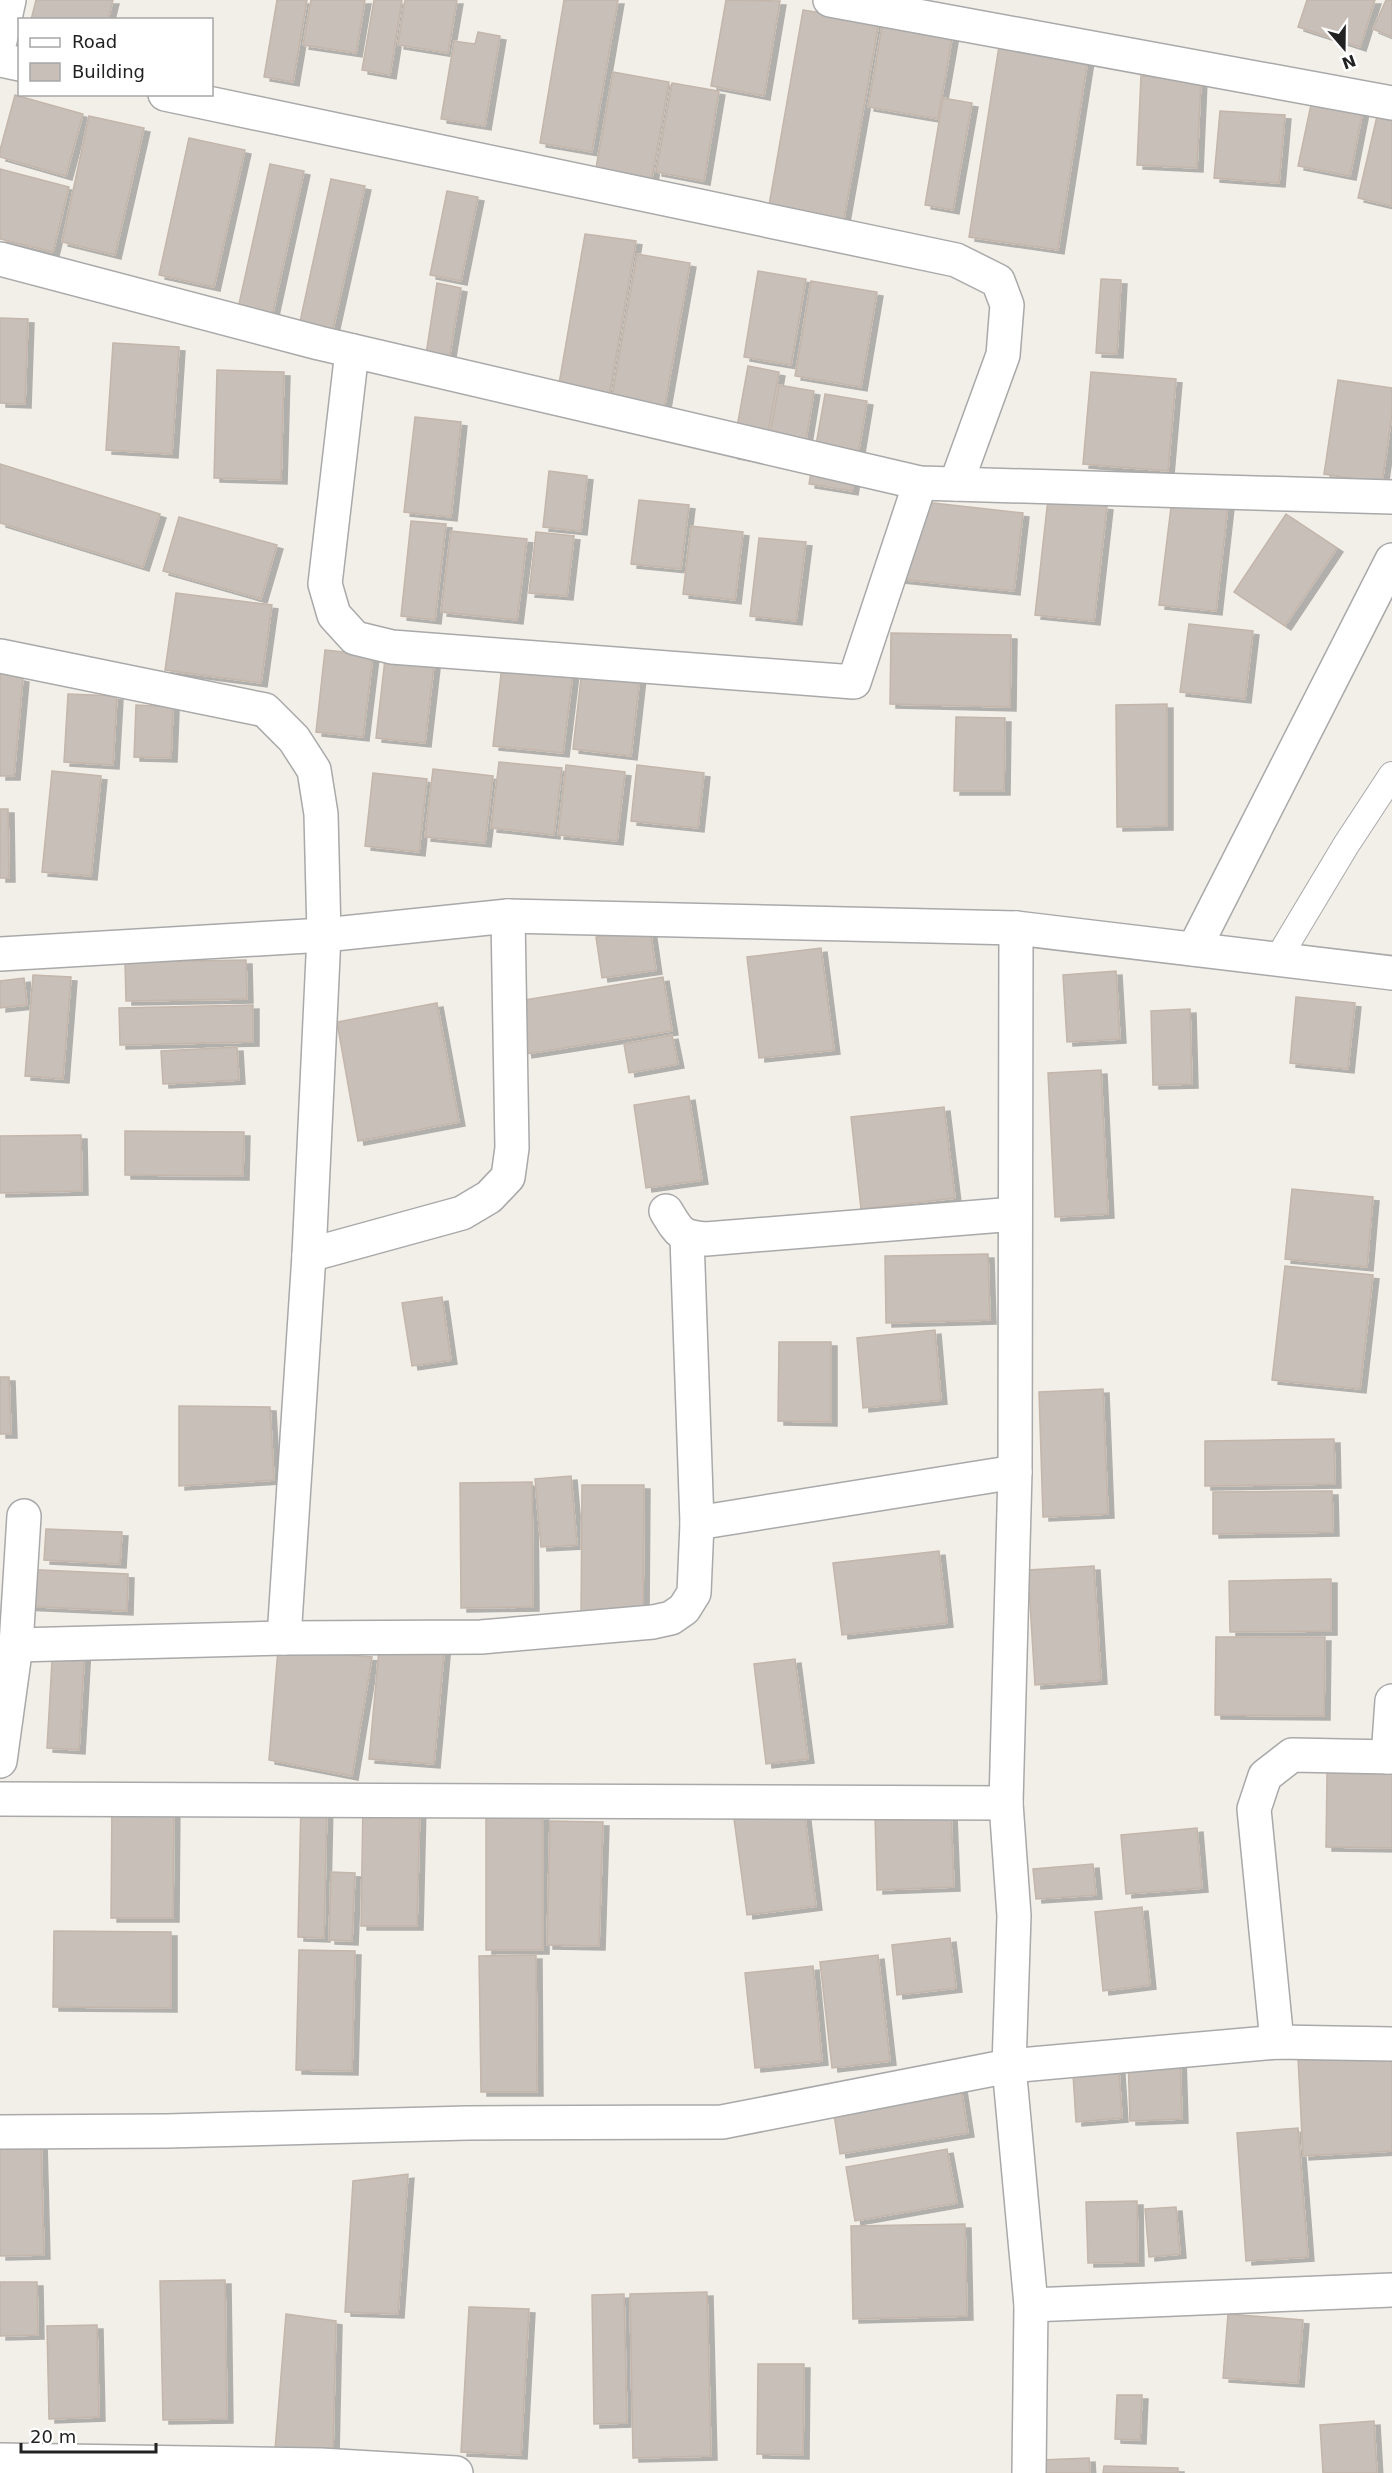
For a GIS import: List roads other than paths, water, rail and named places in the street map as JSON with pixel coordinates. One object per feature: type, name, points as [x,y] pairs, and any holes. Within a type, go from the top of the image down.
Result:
[{"type":"street","points":[[0,40],[9,0]]},
{"type":"street","points":[[830,0],[1392,103]]},
{"type":"street","points":[[0,60],[18,64]]},
{"type":"street","points":[[175,96],[956,260],[998,281],[1007,305],[1004,355],[956,484]]},
{"type":"street","points":[[0,259],[352,351],[920,483],[1392,497]]},
{"type":"street","points":[[352,351],[325,584],[334,615],[355,638],[392,647],[854,682],[920,483]]},
{"type":"street","points":[[1194,949],[1392,560]]},
{"type":"street","points":[[0,656],[265,710],[294,739],[314,770],[321,814],[324,935],[309,1255],[284,1638]]},
{"type":"street","points":[[309,1255],[462,1213],[489,1197],[508,1178],[512,1148],[508,915]]},
{"type":"street","points":[[0,954],[324,935],[508,915],[1016,928],[1392,973]]},
{"type":"street","points":[[1016,928],[1015,1473],[1006,1803],[1014,1916],[1010,2066],[1031,2305],[1029,2473]]},
{"type":"street","points":[[666,1211],[678,1231],[687,1238],[706,1239],[1015,1214]]},
{"type":"street","points":[[16,1645],[284,1638],[481,1637],[653,1622],[671,1618],[684,1609],[694,1593],[697,1523],[687,1238]]},
{"type":"street","points":[[697,1523],[1015,1473]]},
{"type":"street","points":[[0,1761],[16,1645],[24,1516]]},
{"type":"street","points":[[1277,2042],[1254,1820],[1254,1809],[1264,1776],[1292,1755],[1390,1757],[1392,1701]]},
{"type":"street","points":[[0,1799],[1006,1803]]},
{"type":"street","points":[[0,2132],[167,2131],[467,2123],[722,2122],[1010,2066],[1277,2042],[1392,2044]]},
{"type":"street","points":[[1031,2305],[1392,2290]]},
{"type":"street","points":[[0,2460],[456,2473]]},
{"type":"lane","points":[[1276,960],[1392,775]]}]
